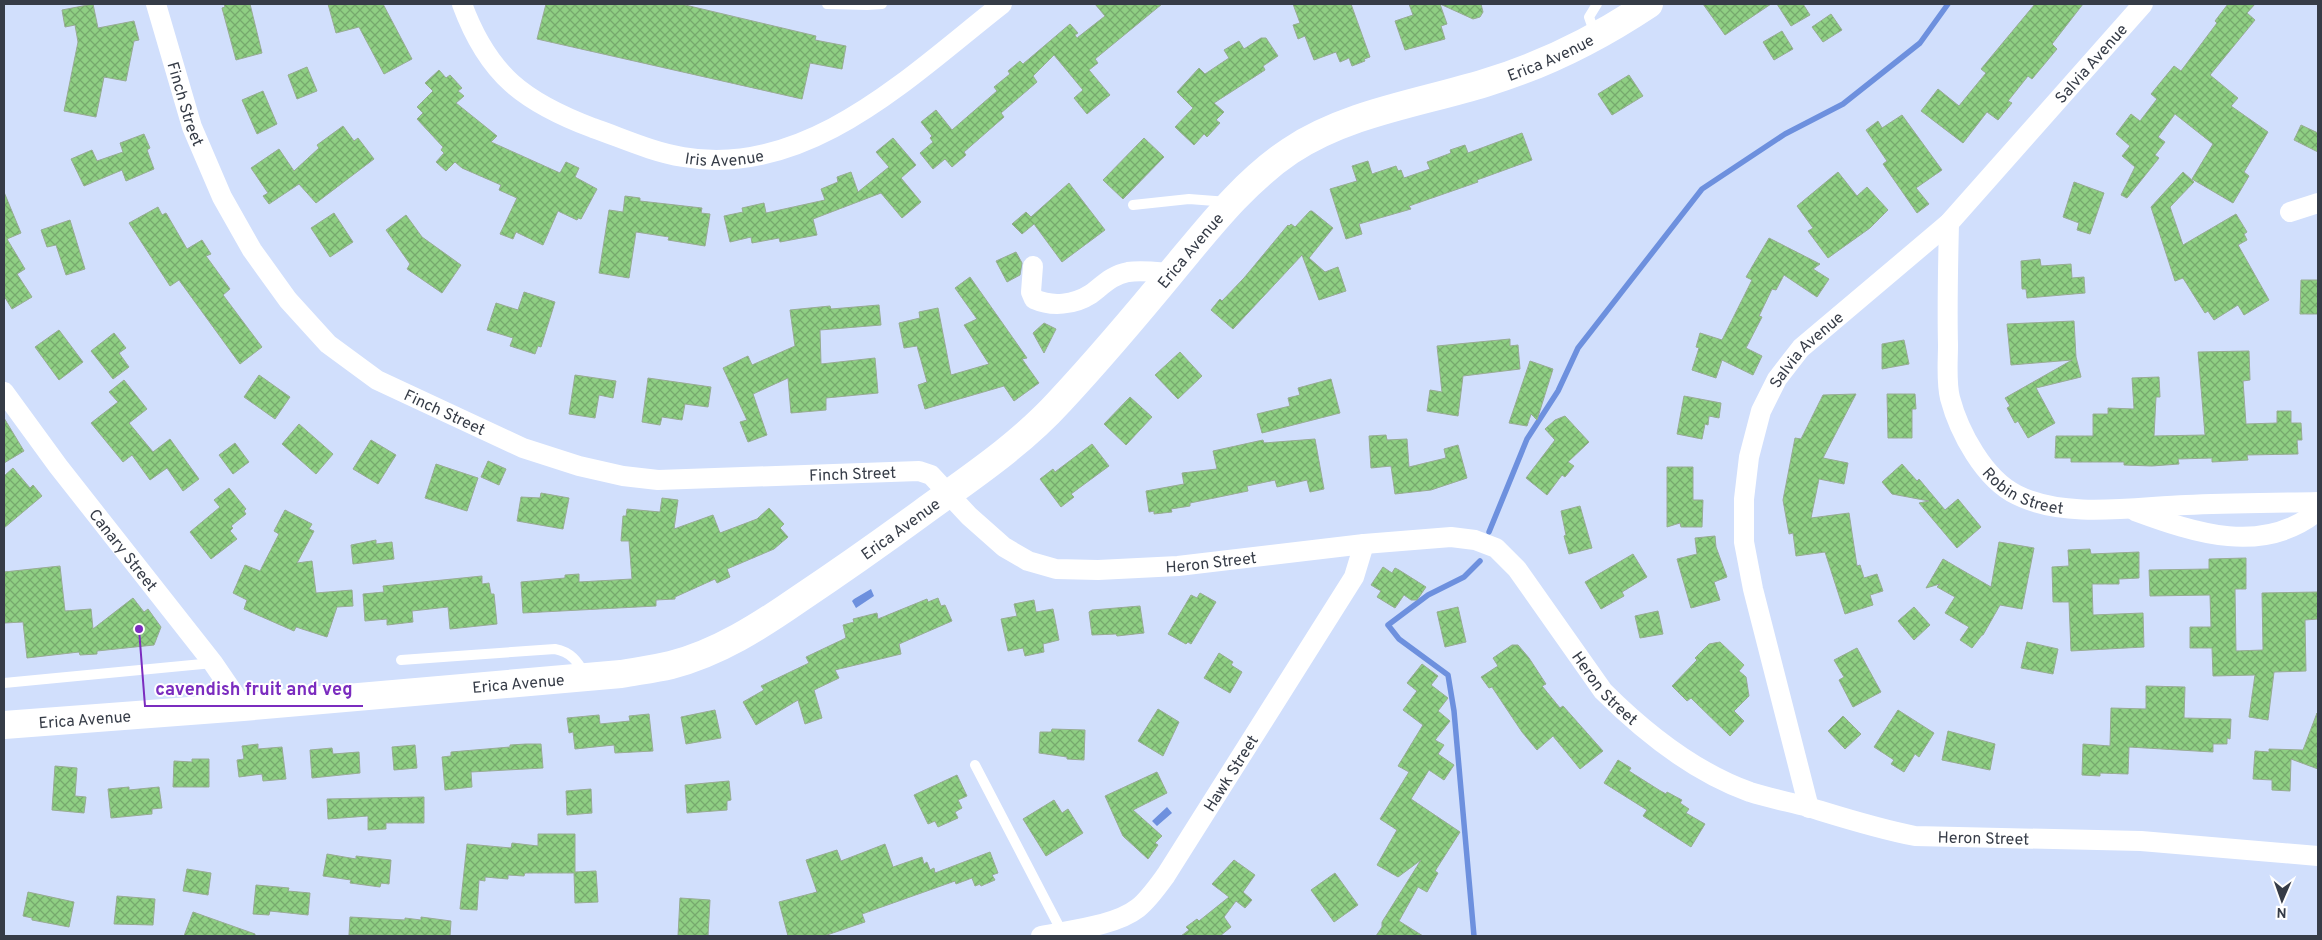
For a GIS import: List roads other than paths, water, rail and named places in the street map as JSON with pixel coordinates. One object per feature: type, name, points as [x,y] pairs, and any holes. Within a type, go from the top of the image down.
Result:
[{"type":"street","name":"Finch Street","points":[[156,4],[192,127],[222,197],[252,250],[288,300],[328,344],[377,380],[523,448],[579,466],[623,476],[658,480],[919,471],[931,475],[948,494]]},
{"type":"street","name":"Iris Avenue","points":[[462,4],[484,51],[503,77],[535,101],[562,116],[646,147],[682,157],[719,160],[747,158],[776,150],[814,138],[851,119],[880,100],[1001,4]]},
{"type":"street","name":"Erica Avenue","points":[[4,725],[243,707],[587,677],[673,664],[730,642],[757,627],[843,570],[978,473],[1058,404],[1232,202],[1256,176],[1291,150],[1326,131],[1370,115],[1486,83],[1567,53],[1596,38],[1649,4]]},
{"type":"street","name":"Salvia Avenue","points":[[1809,808],[1752,589],[1744,542],[1744,499],[1749,457],[1761,411],[1777,379],[1801,348],[1949,224],[2143,4]]},
{"type":"street","points":[[2290,212],[2318,203]]},
{"type":"street","name":"Robin Street","points":[[1949,224],[1947,276],[1950,396],[1960,428],[1975,455],[1996,480],[2016,495],[2034,501],[2080,509],[2318,502]]},
{"type":"street","points":[[1033,266],[1031,292],[1034,299],[1056,304],[1075,301],[1091,294],[1114,276],[1127,272],[1171,272]]},
{"type":"street","name":"Canary Street","points":[[4,392],[58,466],[214,663],[243,707]]},
{"type":"street","name":"Heron Street","points":[[948,494],[969,516],[1004,546],[1028,561],[1056,569],[1098,570],[1178,566],[1364,544],[1451,537],[1475,540],[1496,548],[1517,569],[1603,691],[1640,725],[1681,756],[1750,792],[1884,830],[1915,836],[2142,841],[2318,856]]},
{"type":"street","points":[[2126,507],[2202,534],[2233,537],[2266,535],[2282,531],[2300,525],[2318,512]]},
{"type":"street","name":"Hawk Street","points":[[1041,936],[1116,919],[1138,908],[1166,875],[1354,577],[1364,544]]},
{"type":"lane","points":[[827,4],[867,6],[882,4]]},
{"type":"lane","points":[[1596,4],[1590,17],[1596,38]]},
{"type":"lane","points":[[1133,205],[1189,199],[1232,202]]},
{"type":"lane","points":[[401,660],[555,649],[566,651],[573,656],[587,677]]},
{"type":"lane","points":[[4,683],[214,663]]},
{"type":"lane","points":[[975,765],[1062,932]]},
{"type":"water","points":[[871,589],[874,596],[856,608],[852,601]]},
{"type":"water","points":[[1167,807],[1172,813],[1157,826],[1152,821]]},
{"type":"waterway","points":[[1489,532],[1527,439],[1558,391],[1578,348],[1702,189],[1785,134],[1843,104],[1920,43],[1948,4]]},
{"type":"waterway","points":[[1474,936],[1454,711],[1448,675],[1399,639],[1388,625],[1428,595],[1464,577],[1480,561]]},
{"type":"place","name":"cavendish fruit and veg","points":[[139,629]]}]
